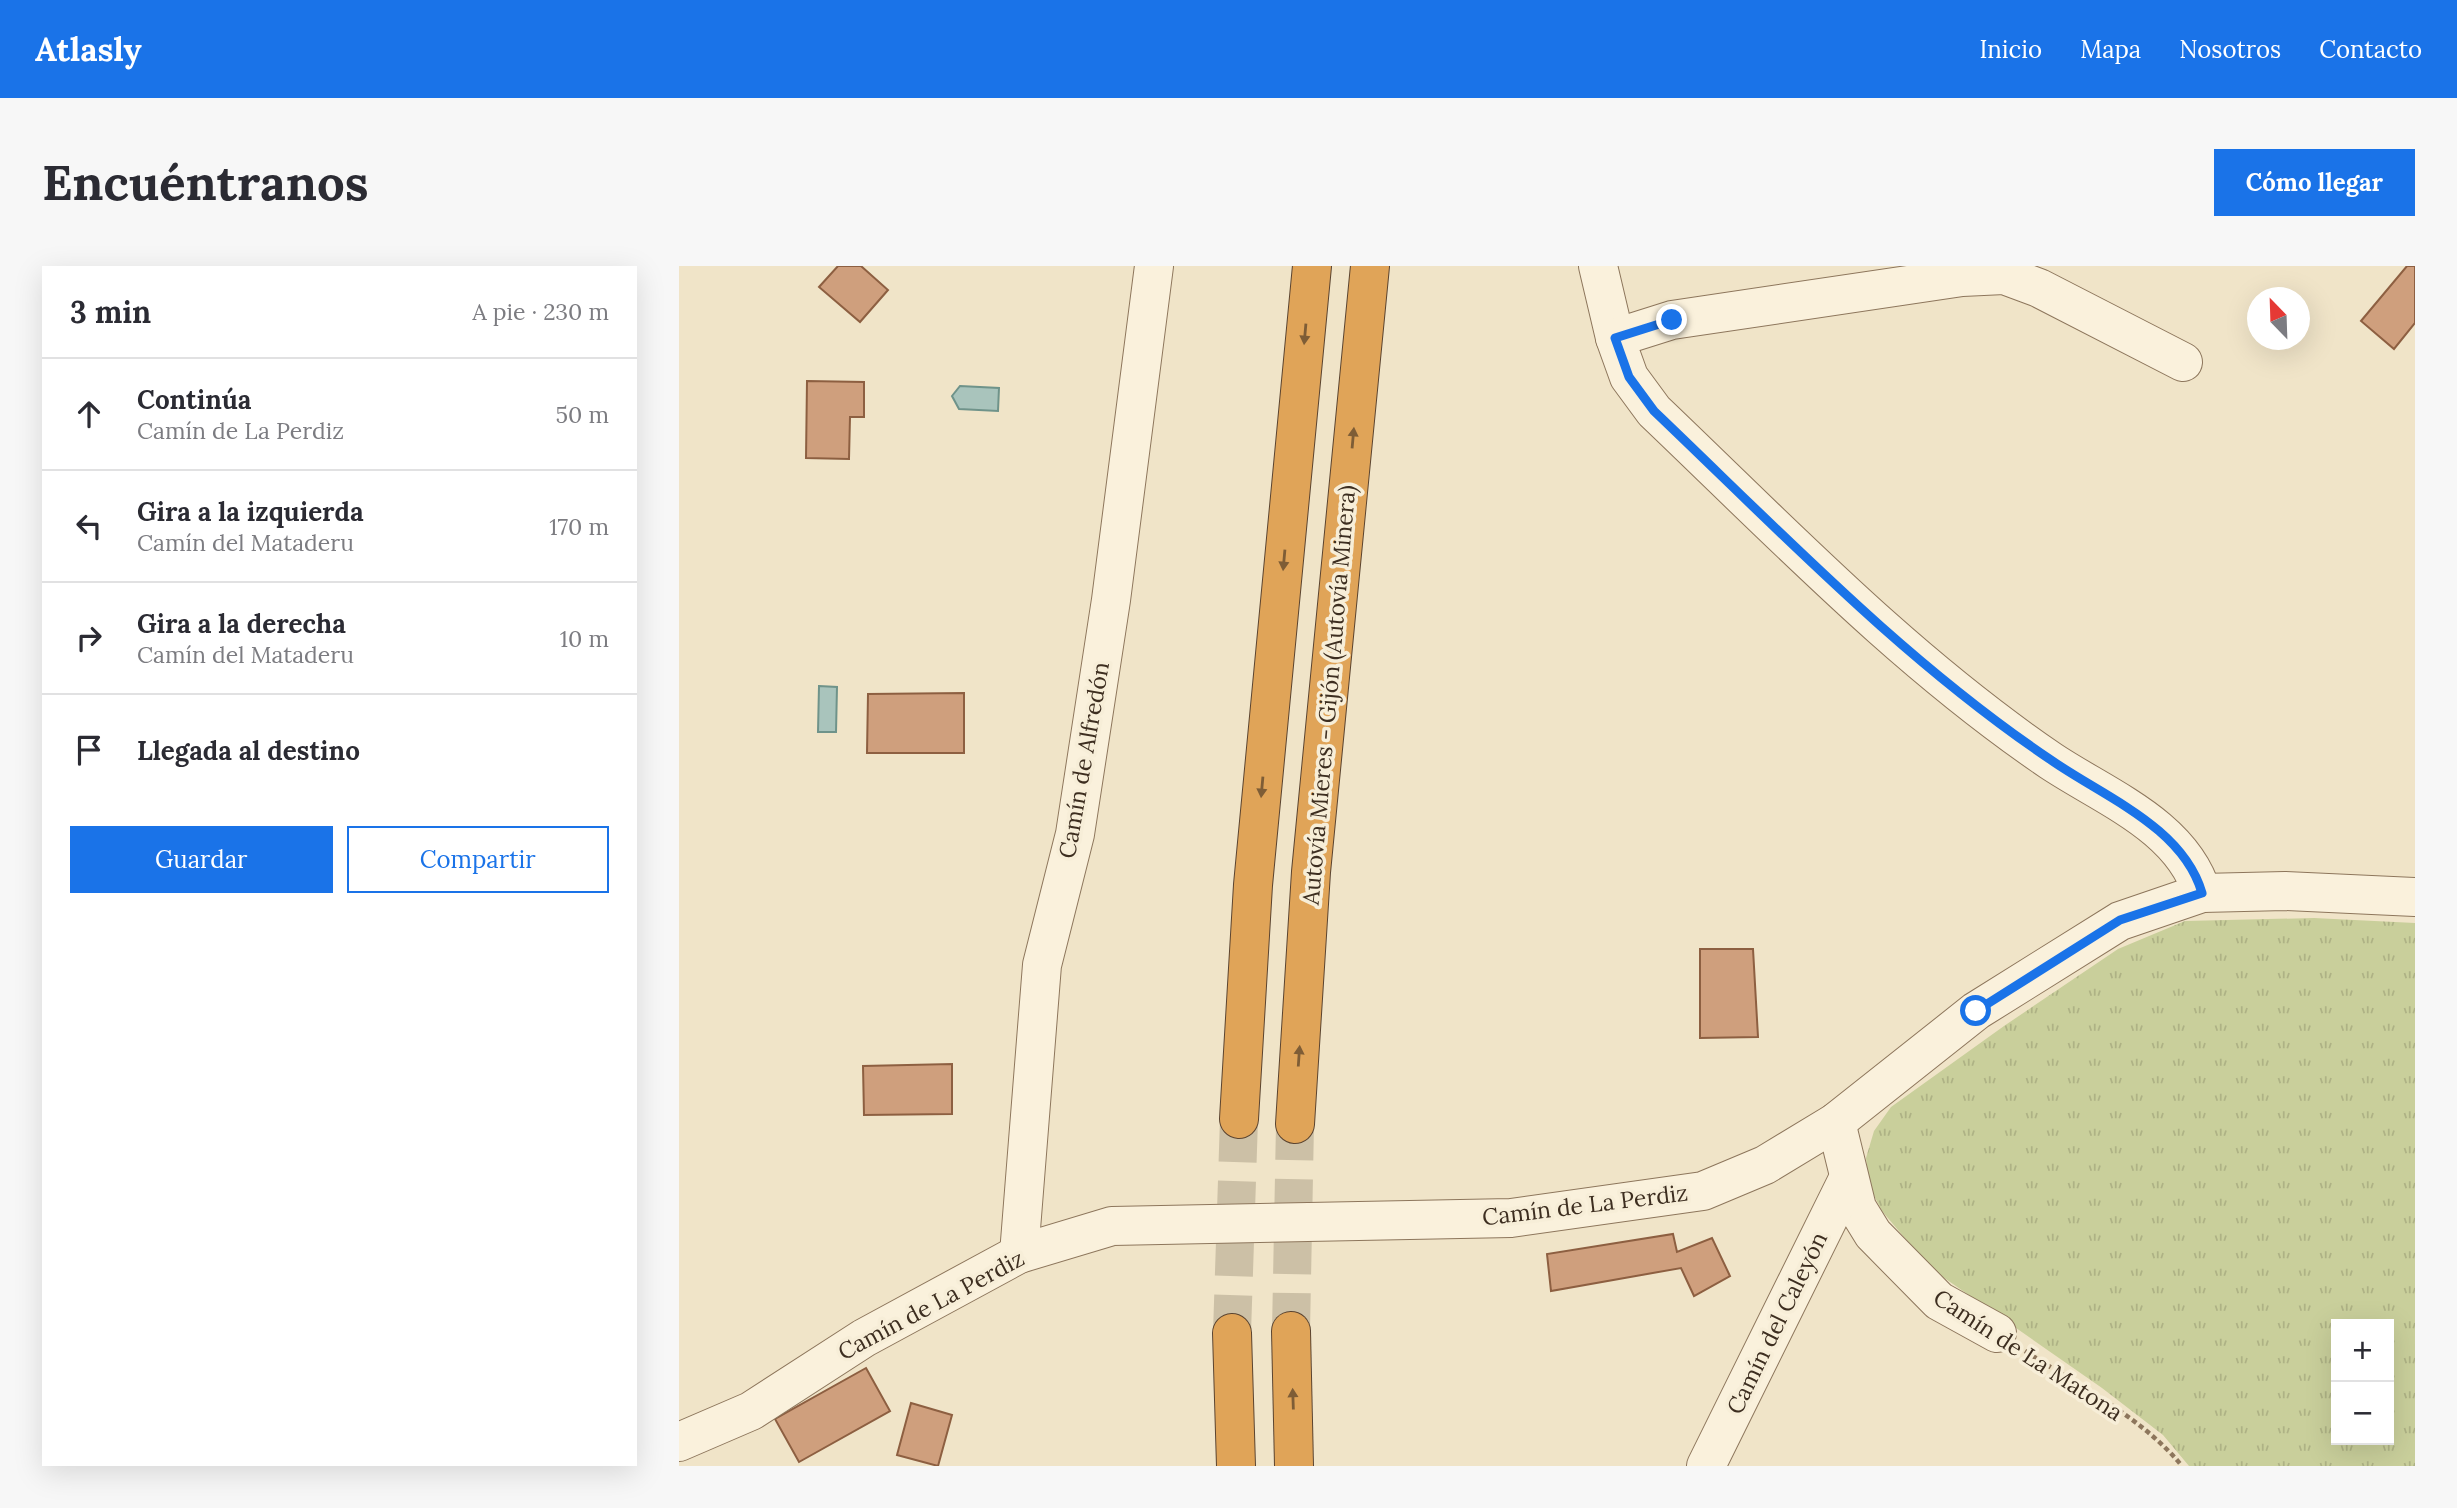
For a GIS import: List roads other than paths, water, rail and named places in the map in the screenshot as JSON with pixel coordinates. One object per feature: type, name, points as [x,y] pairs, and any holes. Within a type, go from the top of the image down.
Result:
[{"type":"highway","points":[[1239,1119],[1253,885],[1312,266]]},
{"type":"highway","name":"Autovía Mieres - Gijón (Autovía Minera)","points":[[1294,1124],[1311,872],[1370,266]]},
{"type":"highway","points":[[1291,1331],[1294,1466]]},
{"type":"highway","points":[[1232,1333],[1235,1466]]},
{"type":"street","name":"Camín de Alfredón","points":[[1019,1254],[1042,965],[1075,834],[1111,600],[1154,266]]},
{"type":"street","points":[[1598,266],[1615,338],[1629,377],[1654,411],[1885,633],[1975,706],[2050,760],[2156,828],[2175,844],[2196,874],[2202,893]]},
{"type":"street","points":[[1615,338],[1672,320],[2012,270],[2039,288],[2183,362]]},
{"type":"street","name":"Camín de La Perdiz","points":[[679,1442],[751,1411],[865,1338],[1019,1254],[1112,1226],[1511,1218],[1703,1191],[1765,1166],[1836,1122],[1976,1011],[2120,920],[2202,893],[2285,891],[2415,898]]},
{"type":"street","name":"Camín de La Matona","points":[[1836,1122],[1848,1180],[1857,1208],[1874,1234],[1939,1301],[1997,1333]]},
{"type":"street","name":"Camín del Caleyón","points":[[1706,1466],[1848,1180]]},
{"type":"water","points":[[960,386],[999,388],[998,411],[959,409],[952,396]]},
{"type":"water","points":[[819,686],[837,687],[836,732],[818,732]]},
{"type":"tunnel","points":[[1232,1333],[1239,1119]]},
{"type":"tunnel","points":[[1291,1331],[1295,1124]]}]
